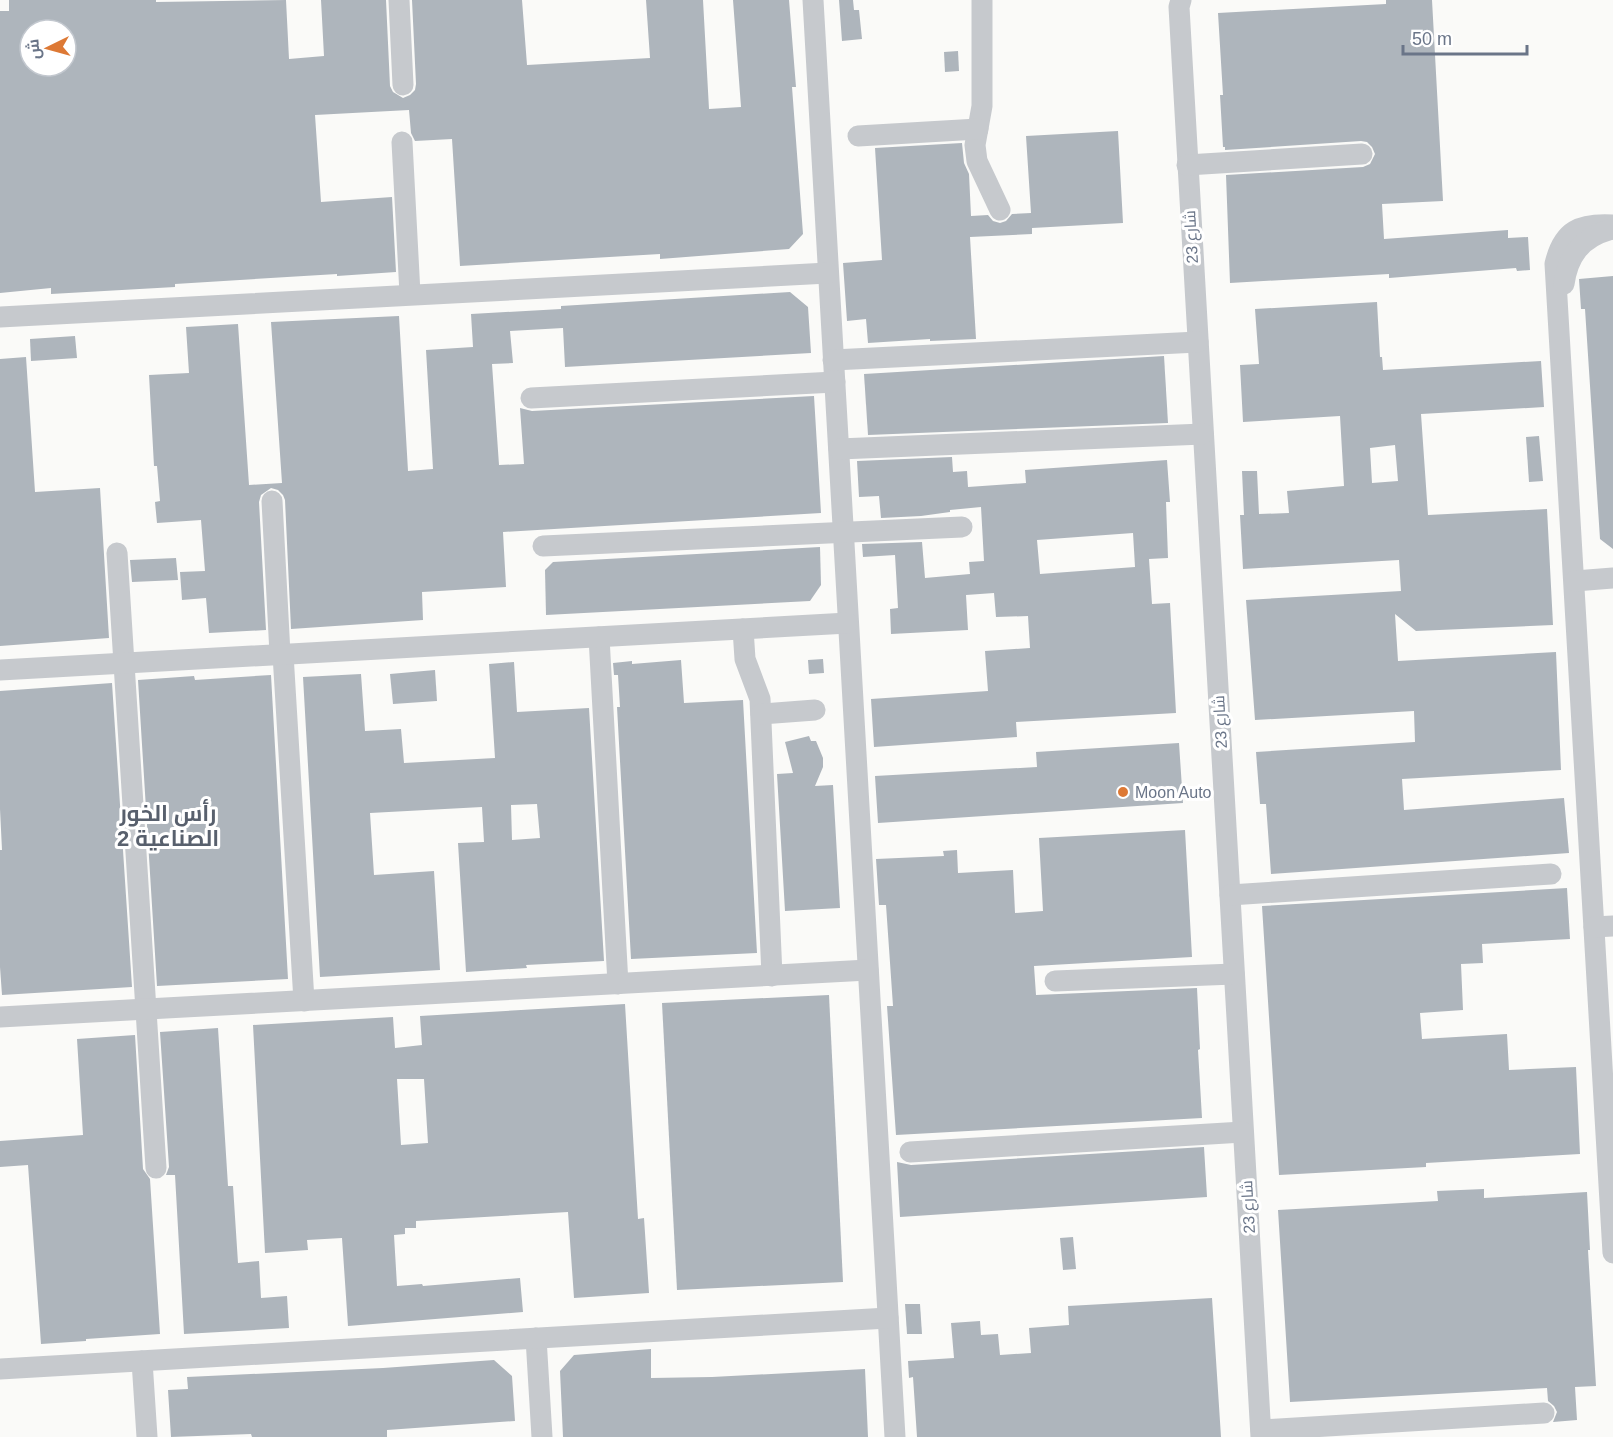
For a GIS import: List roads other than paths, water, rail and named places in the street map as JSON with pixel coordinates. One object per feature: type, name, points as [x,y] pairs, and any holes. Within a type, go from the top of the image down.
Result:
[{"type":"street","points":[[399,0],[403,85]]},
{"type":"street","points":[[813,0],[895,1437]]},
{"type":"street","points":[[982,0],[982,94],[975,145],[977,161],[1000,210]]},
{"type":"street","name":"شارع 23","points":[[1178,2],[1261,1433]]},
{"type":"street","points":[[858,136],[978,129]]},
{"type":"street","points":[[402,142],[410,294]]},
{"type":"street","points":[[1187,165],[1362,154]]},
{"type":"street","points":[[1613,227],[1586,240],[1575,250],[1568,264],[1559,315],[1575,580],[1604,926],[1613,1253]]},
{"type":"street","points":[[0,317],[828,273]]},
{"type":"street","points":[[833,360],[1198,342]]},
{"type":"street","points":[[531,398],[835,382]]},
{"type":"street","points":[[839,449],[1203,434]]},
{"type":"street","points":[[272,501],[304,1001]]},
{"type":"street","points":[[543,546],[962,527]]},
{"type":"street","points":[[117,553],[156,1168]]},
{"type":"street","points":[[1575,580],[1613,578]]},
{"type":"street","points":[[0,669],[848,623]]},
{"type":"street","points":[[743,629],[745,659],[758,692],[761,714],[772,976]]},
{"type":"street","points":[[598,637],[618,984]]},
{"type":"street","points":[[761,714],[815,710]]},
{"type":"street","points":[[1230,895],[1551,874]]},
{"type":"street","points":[[0,1017],[868,970]]},
{"type":"street","points":[[1055,981],[1234,974]]},
{"type":"street","points":[[910,1152],[1244,1132]]},
{"type":"street","points":[[0,1369],[888,1318]]},
{"type":"street","points":[[536,1338],[542,1437]]},
{"type":"street","points":[[142,1361],[147,1437]]},
{"type":"street","points":[[1261,1433],[1544,1413]]},
{"type":"place","name":"Moon Auto","points":[[1123,792]]},
{"type":"district","name":"رأس الخور الصناعية 2","points":[[168,826]]}]
